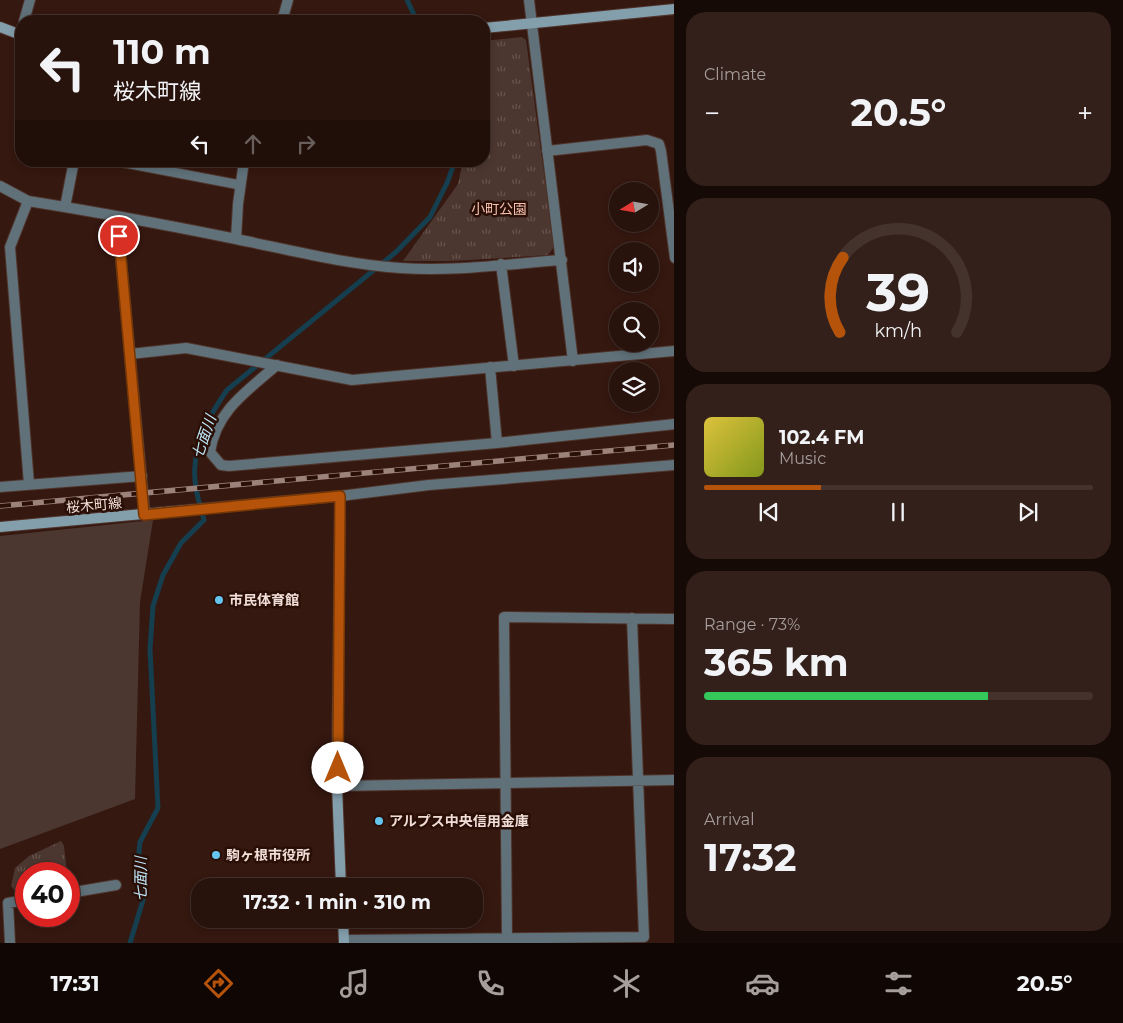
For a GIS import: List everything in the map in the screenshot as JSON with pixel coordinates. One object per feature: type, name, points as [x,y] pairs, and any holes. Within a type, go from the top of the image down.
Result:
[{"type":"street","points":[[26,15],[30,0]]},
{"type":"street","points":[[284,15],[288,0]]},
{"type":"street","points":[[528,0],[562,260],[573,361]]},
{"type":"street","points":[[490,27],[674,9]]},
{"type":"street","points":[[0,27],[15,33]]},
{"type":"street","points":[[547,150],[647,140],[659,144],[674,258]]},
{"type":"street","points":[[65,207],[73,167]]},
{"type":"street","points":[[236,239],[243,167]]},
{"type":"street","points":[[0,186],[28,201],[236,239],[303,254],[365,264],[394,267],[454,268],[562,260]]},
{"type":"street","points":[[28,201],[10,247],[29,484]]},
{"type":"street","points":[[118,217],[144,515]]},
{"type":"street","points":[[501,264],[514,366]]},
{"type":"street","points":[[130,354],[186,348],[352,380],[674,351]]},
{"type":"street","points":[[275,365],[234,403],[220,420],[210,452],[221,465],[229,466],[497,443],[674,424]]},
{"type":"street","points":[[490,367],[497,443]]},
{"type":"street","points":[[341,878],[338,786],[340,496],[429,485],[674,465]]},
{"type":"street","points":[[0,487],[142,476]]},
{"type":"street","name":"桜木町線","points":[[0,527],[340,496]]},
{"type":"street","points":[[507,938],[504,617],[674,619]]},
{"type":"street","points":[[343,928],[344,941],[644,937],[632,618]]},
{"type":"street","points":[[338,786],[674,780]]},
{"type":"street","points":[[80,891],[116,885]]},
{"type":"street","points":[[10,943],[8,902],[15,901]]},
{"type":"lane","points":[[145,167],[240,186]]},
{"type":"green space","name":"小町公園","points":[[522,37],[526,40],[554,247],[548,255],[452,261],[403,261],[458,184],[462,167],[490,167],[490,40]]},
{"type":"green space","points":[[153,520],[140,602],[135,799],[0,849],[0,536]]},
{"type":"green space","points":[[61,841],[64,846],[66,862],[22,862],[29,856]]},
{"type":"green space","points":[[15,868],[15,891],[11,886]]},
{"type":"waterway","name":"七面川","points":[[407,0],[414,15]]},
{"type":"waterway","name":"七面川","points":[[130,943],[143,900],[139,852],[140,842],[158,808],[150,649],[153,606],[163,575],[181,543],[204,520],[195,479],[196,455],[202,435],[210,416],[227,390],[396,252],[430,217],[453,167]]},
{"type":"railway","points":[[0,506],[674,445]]},
{"type":"place","name":"市民体育館","points":[[219,600]]},
{"type":"place","name":"アルプス中央信用金庫","points":[[379,821]]},
{"type":"place","name":"駒ヶ根市役所","points":[[216,855]]},
{"type":"route","points":[[119,236],[144,515],[340,496],[338,768]]}]
